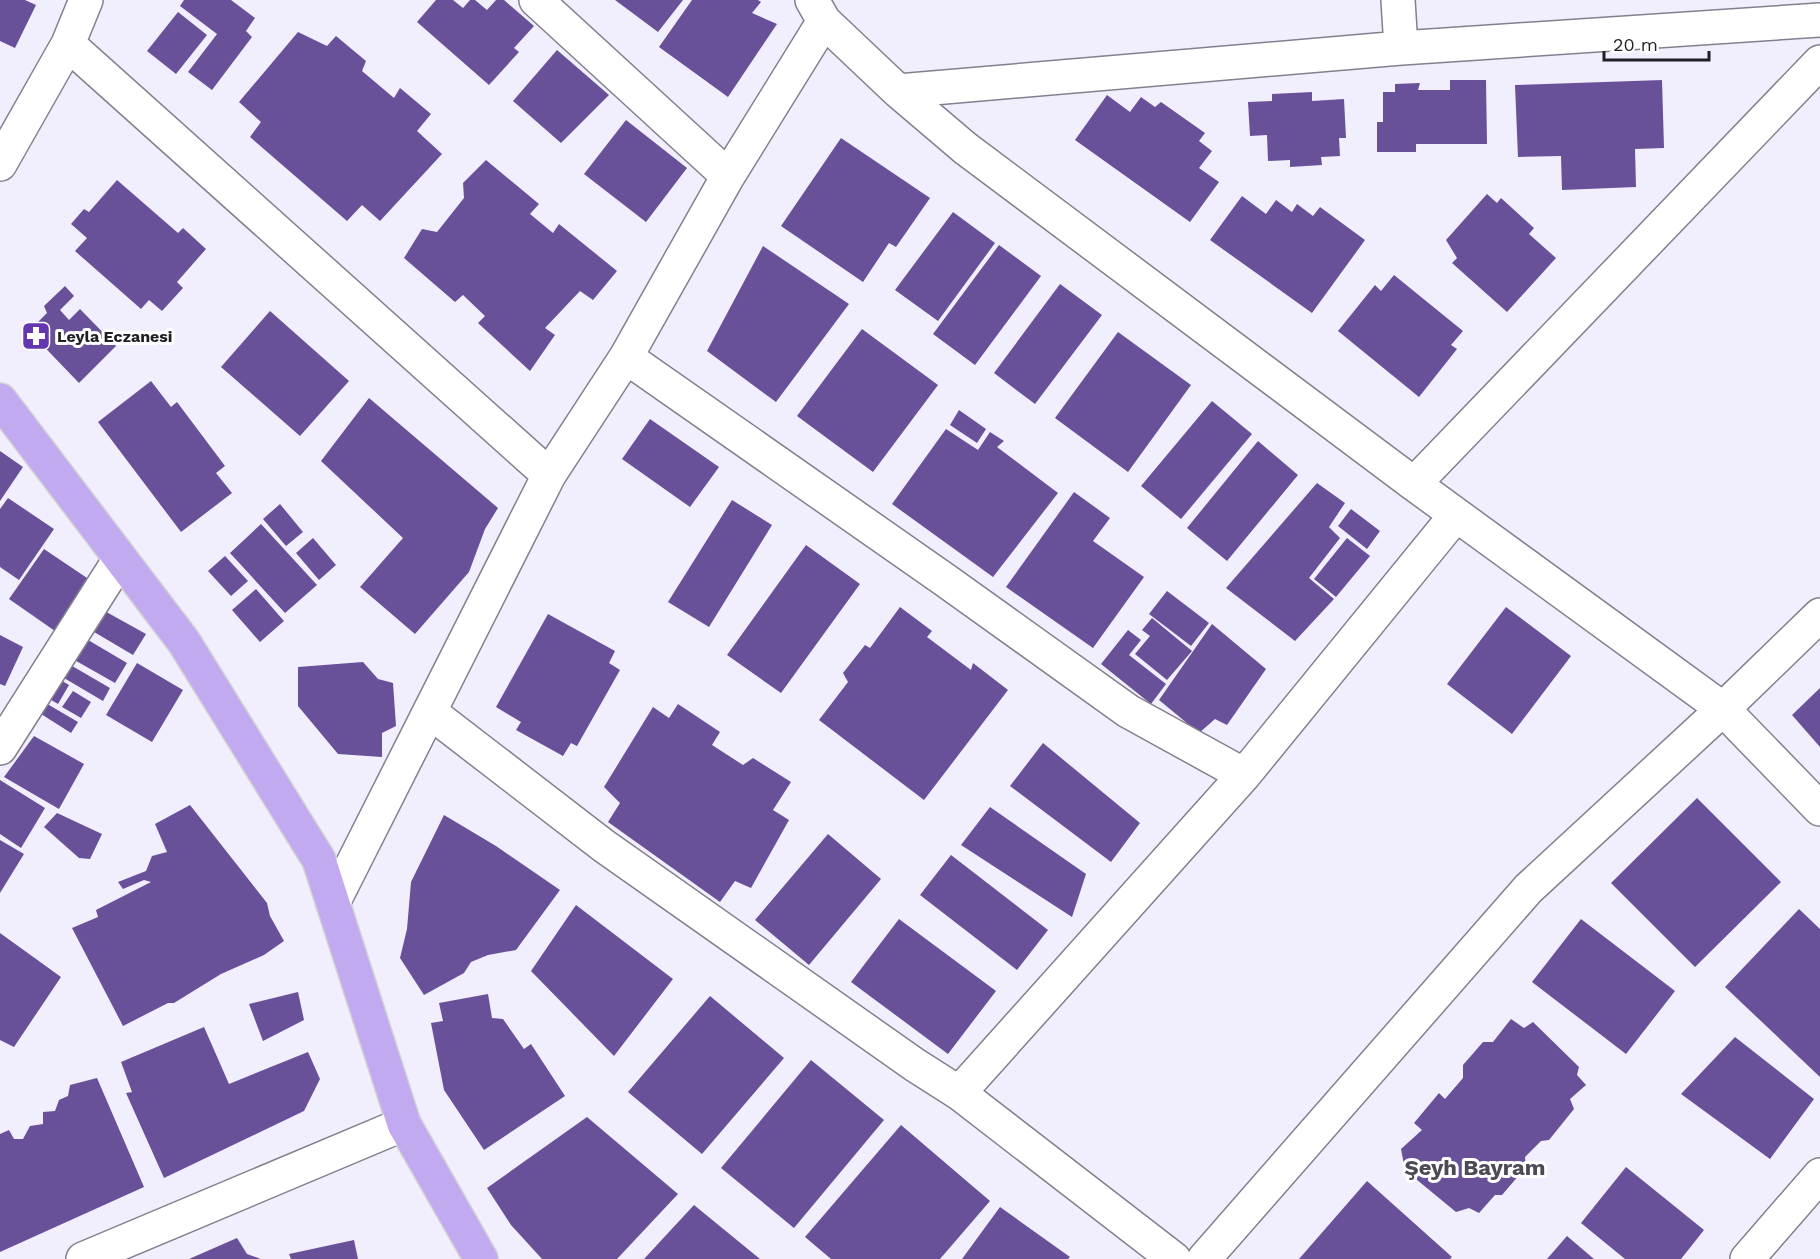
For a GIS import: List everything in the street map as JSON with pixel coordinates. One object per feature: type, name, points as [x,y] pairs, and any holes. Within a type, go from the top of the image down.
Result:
[{"type":"main road","points":[[0,400],[184,642],[320,860],[404,1124],[480,1259]]},
{"type":"street","points":[[0,164],[68,44],[86,0]]},
{"type":"street","points":[[536,0],[728,176]]},
{"type":"street","points":[[1398,0],[1401,48]]},
{"type":"street","points":[[333,903],[549,475],[626,357],[818,11],[898,91],[965,148],[1414,484],[1723,710],[1820,809]]},
{"type":"street","points":[[898,91],[1809,13]]},
{"type":"street","points":[[68,44],[549,475]]},
{"type":"street","points":[[1414,484],[1820,62]]},
{"type":"street","points":[[626,357],[945,579],[1128,711],[1244,775]]},
{"type":"street","points":[[959,1093],[1244,775],[1456,515]]},
{"type":"street","points":[[0,748],[120,559]]},
{"type":"street","points":[[1204,1259],[1528,889],[1723,710],[1820,615]]},
{"type":"street","points":[[430,712],[604,846],[915,1065],[959,1093],[1174,1259]]},
{"type":"street","points":[[83,1259],[404,1124]]},
{"type":"street","points":[[1747,1259],[1820,1175]]},
{"type":"building","points":[[0,0],[25,0],[36,5],[15,48],[0,41]]},
{"type":"building","points":[[184,0],[231,0],[255,18],[246,31],[252,37],[212,90],[188,72],[217,34],[180,6]]},
{"type":"building","points":[[436,0],[453,0],[463,8],[470,0],[475,0],[487,10],[496,0],[504,0],[534,26],[514,48],[519,52],[489,85],[417,22]]},
{"type":"building","points":[[615,0],[683,0],[658,32]]},
{"type":"building","points":[[692,0],[758,0],[761,2],[752,13],[777,24],[728,97],[659,47]]},
{"type":"building","points":[[178,12],[207,35],[176,74],[147,51]]},
{"type":"building","points":[[298,32],[327,46],[336,36],[366,61],[362,71],[394,98],[400,88],[431,114],[417,131],[442,154],[380,221],[362,205],[347,221],[250,137],[261,122],[239,102]]},
{"type":"building","points":[[557,50],[609,95],[561,143],[513,101]]},
{"type":"building","points":[[1450,80],[1486,80],[1487,144],[1416,144],[1416,152],[1377,152],[1377,122],[1383,122],[1383,92],[1395,92],[1395,84],[1420,83],[1418,90],[1450,90]]},
{"type":"building","points":[[1662,80],[1664,148],[1635,149],[1636,187],[1562,190],[1561,156],[1518,157],[1515,85]]},
{"type":"building","points":[[1312,92],[1312,101],[1344,99],[1346,138],[1339,138],[1340,156],[1321,157],[1322,165],[1290,167],[1290,160],[1268,161],[1267,135],[1250,136],[1248,102],[1272,101],[1272,94]]},
{"type":"building","points":[[1107,95],[1130,112],[1141,97],[1155,107],[1161,102],[1205,133],[1199,141],[1212,151],[1199,168],[1219,182],[1190,222],[1075,140]]},
{"type":"building","points":[[626,120],[687,168],[646,222],[584,174]]},
{"type":"building","points":[[841,138],[930,198],[896,247],[889,243],[863,282],[781,226]]},
{"type":"building","points":[[486,160],[539,204],[530,214],[553,233],[559,224],[617,271],[593,300],[580,291],[545,328],[555,335],[530,371],[478,323],[485,316],[463,295],[455,302],[404,258],[422,229],[437,232],[464,198],[463,183]]},
{"type":"building","points":[[117,180],[178,233],[183,228],[206,249],[177,282],[183,288],[162,311],[149,300],[141,309],[75,251],[87,238],[71,224],[84,209],[89,212]]},
{"type":"building","points":[[1487,194],[1497,203],[1501,198],[1534,228],[1529,234],[1556,258],[1507,312],[1452,263],[1457,258],[1446,240]]},
{"type":"building","points":[[1242,196],[1266,214],[1276,200],[1292,212],[1297,204],[1313,216],[1320,207],[1365,240],[1312,313],[1210,240]]},
{"type":"building","points":[[953,212],[995,243],[938,321],[895,290]]},
{"type":"building","points":[[999,245],[1041,276],[975,365],[933,334]]},
{"type":"building","points":[[763,246],[849,304],[776,402],[707,351]]},
{"type":"building","points":[[1394,275],[1463,331],[1451,345],[1457,349],[1419,397],[1338,331],[1375,285],[1381,291]]},
{"type":"building","points":[[1060,284],[1102,315],[1035,404],[994,373]]},
{"type":"building","points":[[65,286],[74,296],[60,310],[69,320],[80,309],[116,346],[79,383],[29,331],[47,313],[44,306]]},
{"type":"building","points":[[270,311],[349,381],[300,436],[221,367]]},
{"type":"building","points":[[862,329],[938,385],[873,472],[797,416]]},
{"type":"building","points":[[1118,332],[1191,385],[1128,472],[1055,418]]},
{"type":"building","points":[[151,381],[171,407],[177,402],[225,466],[216,473],[232,493],[181,532],[98,422]]},
{"type":"building","points":[[369,398],[498,508],[485,529],[469,572],[415,634],[360,587],[403,538],[321,461]]},
{"type":"building","points":[[1212,401],[1252,434],[1181,519],[1141,486]]},
{"type":"building","points":[[959,410],[986,429],[977,443],[950,425]]},
{"type":"building","points":[[650,419],[719,467],[690,507],[622,459]]},
{"type":"building","points":[[946,429],[978,450],[990,432],[1004,441],[997,447],[1058,493],[993,577],[892,504]]},
{"type":"building","points":[[1258,441],[1298,475],[1227,561],[1187,528]]},
{"type":"building","points":[[0,451],[23,467],[0,501]]},
{"type":"building","points":[[1317,483],[1345,503],[1329,527],[1340,538],[1309,578],[1334,599],[1295,641],[1226,588]]},
{"type":"building","points":[[1074,492],[1110,518],[1093,541],[1144,577],[1093,648],[1006,587]]},
{"type":"building","points":[[8,498],[54,529],[19,580],[0,567],[0,509]]},
{"type":"building","points":[[732,500],[772,525],[709,627],[668,602]]},
{"type":"building","points":[[280,504],[303,532],[286,546],[263,519]]},
{"type":"building","points":[[1351,509],[1380,531],[1367,549],[1338,526]]},
{"type":"building","points":[[261,524],[317,585],[285,613],[230,553]]},
{"type":"building","points":[[313,538],[336,565],[319,580],[296,553]]},
{"type":"building","points":[[1347,538],[1370,556],[1336,597],[1314,579]]},
{"type":"building","points":[[806,545],[860,584],[781,693],[727,655]]},
{"type":"building","points":[[44,549],[90,580],[55,631],[9,599]]},
{"type":"building","points":[[225,556],[248,581],[231,596],[208,571]]},
{"type":"building","points":[[256,589],[284,621],[260,642],[232,610]]},
{"type":"building","points":[[1167,591],[1209,623],[1191,646],[1149,614]]},
{"type":"building","points":[[900,607],[932,631],[927,637],[971,670],[973,663],[1008,690],[924,800],[819,720],[848,682],[843,673],[865,645],[870,648]]},
{"type":"building","points":[[1506,607],[1571,656],[1512,734],[1447,684]]},
{"type":"building","points":[[101,609],[146,634],[133,655],[89,629]]},
{"type":"building","points":[[548,614],[615,651],[609,663],[620,670],[577,746],[571,743],[563,756],[516,730],[521,722],[496,707]]},
{"type":"building","points":[[1152,618],[1192,651],[1167,680],[1135,654],[1150,636],[1142,630]]},
{"type":"building","points":[[1212,624],[1266,669],[1227,725],[1215,719],[1199,733],[1159,700]]},
{"type":"building","points":[[1128,630],[1141,640],[1129,655],[1166,684],[1151,704],[1101,664]]},
{"type":"building","points":[[0,635],[23,647],[5,686],[0,684]]},
{"type":"building","points":[[83,637],[127,663],[115,683],[71,658]]},
{"type":"building","points":[[363,662],[378,679],[393,683],[396,726],[382,733],[382,757],[338,754],[298,706],[298,667]]},
{"type":"building","points":[[67,663],[110,688],[103,701],[59,675]]},
{"type":"building","points":[[137,663],[183,690],[152,742],[106,715]]},
{"type":"building","points":[[57,678],[69,685],[58,704],[46,697]]},
{"type":"building","points":[[1820,688],[1820,747],[1792,715]]},
{"type":"building","points":[[73,691],[91,702],[81,718],[62,707]]},
{"type":"building","points":[[44,702],[78,722],[71,733],[38,712]]},
{"type":"building","points":[[678,704],[720,732],[712,745],[743,765],[753,758],[791,782],[773,810],[789,820],[751,888],[735,881],[720,902],[608,822],[620,803],[604,787],[653,707],[669,718]]},
{"type":"building","points":[[34,736],[84,764],[59,809],[4,777]]},
{"type":"building","points":[[1043,743],[1140,823],[1111,862],[1010,786]]},
{"type":"building","points":[[0,780],[45,808],[21,848],[0,834]]},
{"type":"building","points":[[1697,798],[1781,882],[1695,967],[1611,883]]},
{"type":"building","points":[[190,805],[267,903],[270,916],[284,941],[264,955],[221,974],[174,1003],[168,1003],[123,1026],[72,928],[98,917],[96,910],[151,882],[144,880],[123,889],[118,882],[146,871],[152,856],[167,852],[155,824]]},
{"type":"building","points":[[990,807],[1086,874],[1072,917],[961,845]]},
{"type":"building","points":[[57,813],[102,834],[90,859],[79,858],[44,827]]},
{"type":"building","points":[[444,815],[496,846],[560,890],[516,950],[488,955],[471,962],[464,973],[424,995],[400,958],[407,929],[411,882]]},
{"type":"building","points":[[828,834],[881,879],[809,965],[755,920]]},
{"type":"building","points":[[0,840],[24,854],[0,893]]},
{"type":"building","points":[[951,855],[1048,930],[1017,970],[920,895]]},
{"type":"building","points":[[576,905],[673,979],[614,1056],[531,971]]},
{"type":"building","points":[[1799,909],[1820,929],[1820,1077],[1725,987]]},
{"type":"building","points":[[899,919],[996,991],[948,1054],[851,982]]},
{"type":"building","points":[[1581,919],[1675,991],[1626,1054],[1532,982]]},
{"type":"building","points":[[0,933],[61,977],[14,1047],[0,1040]]},
{"type":"building","points":[[298,992],[304,1020],[263,1041],[249,1004]]},
{"type":"building","points":[[488,994],[492,1018],[503,1019],[524,1049],[531,1044],[565,1096],[484,1150],[444,1090],[431,1023],[443,1021],[439,1003]]},
{"type":"building","points":[[710,996],[784,1058],[702,1154],[628,1092]]},
{"type":"building","points":[[1511,1019],[1524,1028],[1533,1022],[1579,1067],[1577,1075],[1586,1085],[1570,1099],[1574,1109],[1549,1140],[1541,1141],[1525,1157],[1526,1167],[1502,1195],[1495,1195],[1479,1213],[1469,1208],[1456,1212],[1405,1170],[1401,1149],[1422,1130],[1414,1123],[1439,1093],[1445,1099],[1463,1078],[1463,1065],[1483,1042],[1493,1042]]},
{"type":"building","points":[[204,1027],[229,1084],[308,1052],[320,1079],[304,1111],[164,1178],[126,1093],[132,1092],[121,1062]]},
{"type":"building","points":[[1735,1037],[1814,1099],[1770,1159],[1681,1094]]},
{"type":"building","points":[[811,1060],[884,1120],[794,1228],[721,1168]]},
{"type":"building","points":[[97,1078],[144,1187],[0,1252],[0,1134],[9,1130],[14,1139],[23,1139],[30,1126],[43,1124],[43,1112],[55,1111],[59,1100],[68,1096],[70,1085]]},
{"type":"building","points":[[587,1117],[678,1194],[617,1259],[542,1259],[511,1225],[487,1188]]},
{"type":"building","points":[[901,1125],[990,1201],[940,1259],[831,1259],[805,1237]]},
{"type":"building","points":[[1626,1167],[1704,1230],[1681,1259],[1625,1259],[1581,1223]]},
{"type":"building","points":[[1367,1181],[1452,1257],[1450,1259],[1299,1259]]},
{"type":"building","points":[[694,1205],[760,1259],[644,1259]]},
{"type":"building","points":[[1000,1207],[1070,1257],[1068,1259],[962,1259]]},
{"type":"building","points":[[1567,1236],[1594,1259],[1547,1259]]},
{"type":"building","points":[[237,1238],[247,1254],[261,1259],[189,1259]]},
{"type":"building","points":[[354,1240],[358,1259],[291,1259],[289,1254]]},
{"type":"place","name":"Leyla Eczanesi","points":[[36,336]]},
{"type":"district","name":"Şeyh Bayram","points":[[1475,1167]]}]
